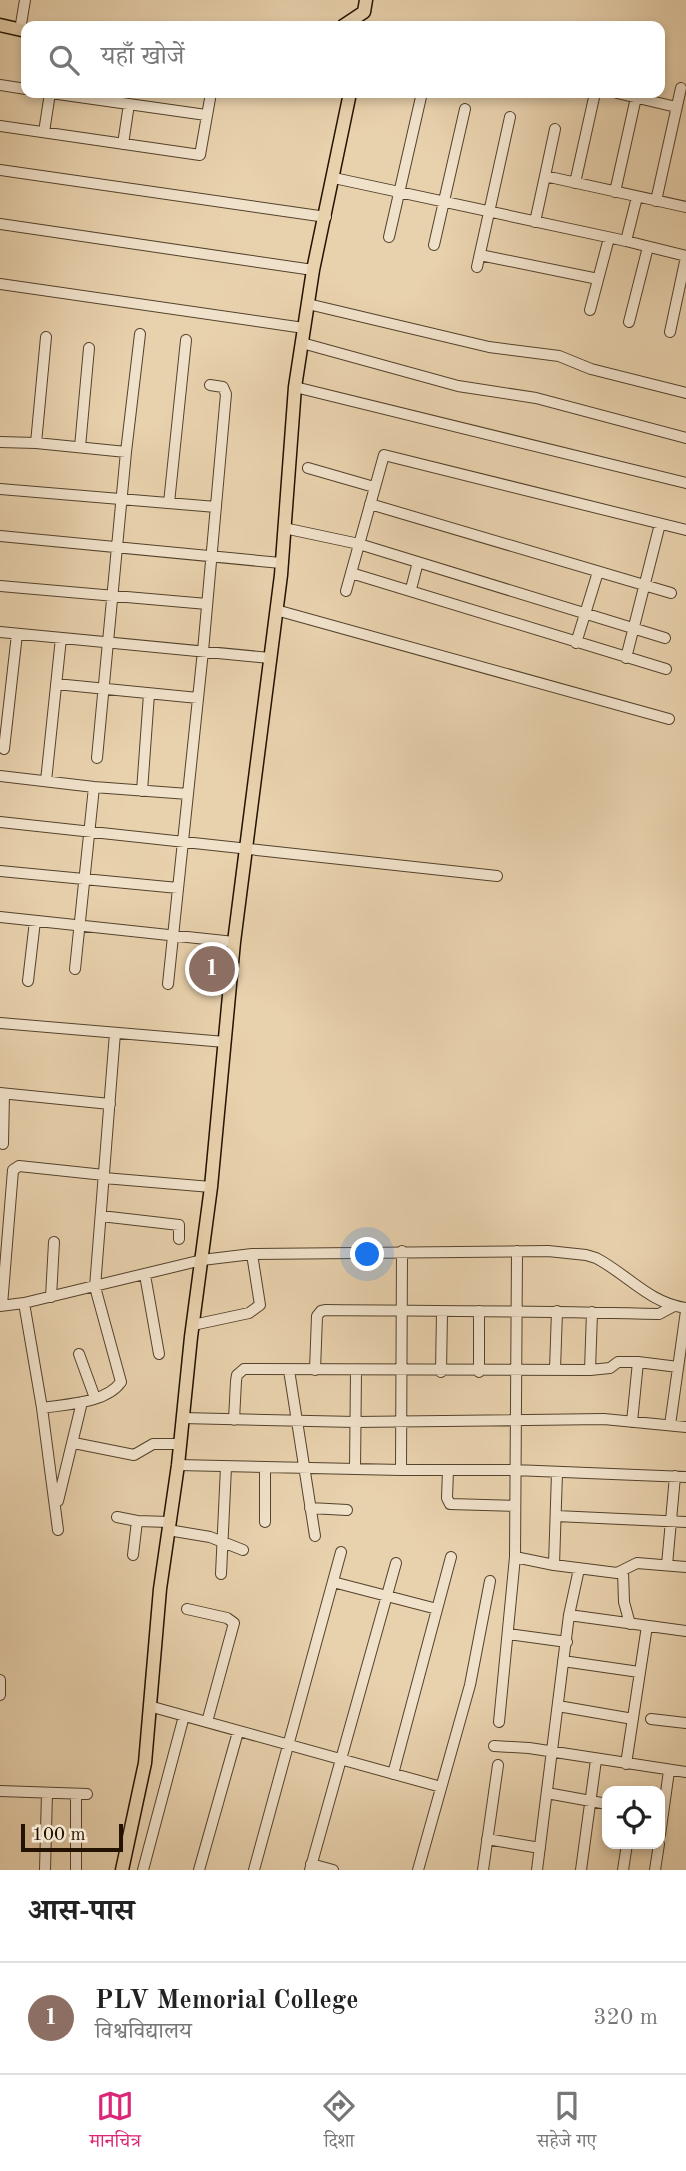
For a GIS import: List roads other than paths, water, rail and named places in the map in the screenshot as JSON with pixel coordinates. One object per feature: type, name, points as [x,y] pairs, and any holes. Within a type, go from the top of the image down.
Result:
[{"type":"main road","points":[[348,21],[365,6]]},
{"type":"main road","points":[[0,25],[21,30]]},
{"type":"main road","points":[[122,1870],[145,1763],[168,1526],[178,1465],[211,1187],[234,942],[276,610],[295,387],[313,270],[349,98]]},
{"type":"street","points":[[24,21],[25,0]]},
{"type":"street","points":[[0,85],[21,88]]},
{"type":"street","points":[[656,201],[681,88]]},
{"type":"street","points":[[44,132],[50,98]]},
{"type":"street","points":[[86,98],[206,115]]},
{"type":"street","points":[[0,126],[200,155],[210,98]]},
{"type":"street","points":[[389,237],[421,98]]},
{"type":"street","points":[[575,183],[595,98]]},
{"type":"street","points":[[615,192],[635,98]]},
{"type":"street","points":[[646,98],[676,107]]},
{"type":"street","points":[[122,144],[129,104]]},
{"type":"street","points":[[434,245],[465,109]]},
{"type":"street","points":[[477,267],[510,117]]},
{"type":"street","points":[[535,222],[555,129]]},
{"type":"street","points":[[0,170],[326,217]]},
{"type":"street","points":[[545,176],[686,206]]},
{"type":"street","points":[[334,178],[626,241],[686,257],[670,332]]},
{"type":"street","points":[[626,241],[637,197]]},
{"type":"street","points":[[0,224],[313,270]]},
{"type":"street","points":[[590,310],[609,238]]},
{"type":"street","points":[[629,322],[648,247]]},
{"type":"street","points":[[480,255],[598,279]]},
{"type":"street","points":[[0,284],[304,328]]},
{"type":"street","points":[[307,304],[489,347],[559,356],[591,369],[686,393]]},
{"type":"street","points":[[97,758],[140,334]]},
{"type":"street","points":[[36,443],[46,337]]},
{"type":"street","points":[[169,503],[186,340]]},
{"type":"street","points":[[302,343],[458,386],[536,398],[686,438]]},
{"type":"street","points":[[80,447],[89,348]]},
{"type":"street","points":[[169,984],[226,394],[223,387],[210,385]]},
{"type":"street","points":[[295,387],[686,483]]},
{"type":"street","points":[[0,442],[126,452]]},
{"type":"street","points":[[346,591],[384,455],[686,530]]},
{"type":"street","points":[[308,468],[374,487]]},
{"type":"street","points":[[0,489],[216,507]]},
{"type":"street","points":[[370,504],[671,593]]},
{"type":"street","points":[[626,657],[660,524]]},
{"type":"street","points":[[284,528],[359,544],[665,638]]},
{"type":"street","points":[[0,536],[281,563]]},
{"type":"street","points":[[411,589],[418,562]]},
{"type":"street","points":[[576,643],[598,572]]},
{"type":"street","points":[[351,573],[411,589],[576,643],[666,669]]},
{"type":"street","points":[[0,586],[207,604]]},
{"type":"street","points":[[276,610],[669,719]]},
{"type":"street","points":[[0,632],[270,658]]},
{"type":"street","points":[[4,749],[17,634]]},
{"type":"street","points":[[46,781],[61,638]]},
{"type":"street","points":[[56,684],[198,698]]},
{"type":"street","points":[[142,791],[149,694]]},
{"type":"street","points":[[0,776],[188,794]]},
{"type":"street","points":[[75,970],[94,787]]},
{"type":"street","points":[[0,822],[497,876]]},
{"type":"street","points":[[0,871],[178,888]]},
{"type":"street","points":[[0,917],[234,942]]},
{"type":"street","points":[[28,981],[35,921]]},
{"type":"street","points":[[0,1023],[225,1042]]},
{"type":"street","points":[[43,1408],[95,1398],[115,1391],[121,1381],[95,1287],[115,1033]]},
{"type":"street","points":[[2,1144],[2,1093],[110,1104]]},
{"type":"street","points":[[211,1187],[19,1166],[13,1170],[1,1306],[95,1287],[202,1260],[251,1254],[548,1251],[586,1255],[596,1258],[652,1297],[686,1309],[670,1425]]},
{"type":"street","points":[[101,1216],[179,1224],[179,1239]]},
{"type":"street","points":[[51,1297],[54,1242]]},
{"type":"street","points":[[401,1470],[402,1251]]},
{"type":"street","points":[[499,1721],[515,1557],[517,1251]]},
{"type":"street","points":[[193,1325],[249,1314],[260,1305],[251,1254]]},
{"type":"street","points":[[145,1275],[159,1354]]},
{"type":"street","points":[[24,1303],[43,1408],[58,1530]]},
{"type":"street","points":[[314,1370],[316,1323],[321,1311],[516,1310],[659,1314],[674,1306]]},
{"type":"street","points":[[479,1311],[479,1372]]},
{"type":"street","points":[[555,1369],[557,1311]]},
{"type":"street","points":[[441,1372],[442,1312]]},
{"type":"street","points":[[590,1370],[592,1312]]},
{"type":"street","points":[[79,1354],[95,1398]]},
{"type":"street","points":[[234,1420],[236,1381],[244,1369],[441,1372],[590,1370],[610,1368],[618,1362],[678,1367]]},
{"type":"street","points":[[632,1422],[638,1362]]},
{"type":"street","points":[[289,1370],[315,1536]]},
{"type":"street","points":[[355,1469],[356,1371]]},
{"type":"street","points":[[56,1508],[82,1402]]},
{"type":"street","points":[[182,1419],[296,1422],[604,1419],[686,1427]]},
{"type":"street","points":[[74,1443],[134,1455],[153,1444],[180,1444]]},
{"type":"street","points":[[178,1465],[514,1470],[680,1477],[671,1521],[667,1565]]},
{"type":"street","points":[[220,1574],[226,1467]]},
{"type":"street","points":[[265,1468],[265,1521]]},
{"type":"street","points":[[448,1471],[447,1498],[450,1504],[515,1506]]},
{"type":"street","points":[[554,1565],[557,1473]]},
{"type":"street","points":[[310,1508],[347,1510]]},
{"type":"street","points":[[556,1516],[686,1522]]},
{"type":"street","points":[[117,1517],[168,1526],[243,1550]]},
{"type":"street","points":[[134,1555],[136,1521]]},
{"type":"street","points":[[254,1870],[341,1552]]},
{"type":"street","points":[[515,1557],[617,1573],[637,1563],[686,1567]]},
{"type":"street","points":[[393,1774],[451,1558]]},
{"type":"street","points":[[333,1870],[310,1867],[396,1563]]},
{"type":"street","points":[[537,1870],[569,1615],[579,1569]]},
{"type":"street","points":[[623,1571],[624,1602],[630,1624]]},
{"type":"street","points":[[418,1870],[474,1667],[490,1581]]},
{"type":"street","points":[[333,1582],[437,1609]]},
{"type":"street","points":[[187,1609],[227,1618],[234,1623],[207,1722]]},
{"type":"street","points":[[569,1615],[686,1631]]},
{"type":"street","points":[[625,1764],[647,1626]]},
{"type":"street","points":[[508,1634],[567,1642]]},
{"type":"street","points":[[563,1661],[639,1672]]},
{"type":"street","points":[[0,1680],[0,1695]]},
{"type":"street","points":[[149,1706],[441,1787]]},
{"type":"street","points":[[558,1706],[633,1719]]},
{"type":"street","points":[[143,1870],[184,1716]]},
{"type":"street","points":[[651,1719],[686,1723]]},
{"type":"street","points":[[199,1870],[238,1732]]},
{"type":"street","points":[[494,1746],[529,1748],[686,1772]]},
{"type":"street","points":[[581,1870],[596,1760]]},
{"type":"street","points":[[483,1870],[498,1765]]},
{"type":"street","points":[[665,1788],[669,1770]]},
{"type":"street","points":[[0,1791],[87,1794]]},
{"type":"street","points":[[45,1870],[47,1793]]},
{"type":"street","points":[[547,1793],[602,1803]]},
{"type":"street","points":[[76,1794],[76,1870]]},
{"type":"street","points":[[487,1839],[540,1848]]},
{"type":"street","points":[[623,1870],[626,1849]]},
{"type":"street","points":[[655,1870],[658,1849]]},
{"type":"place","name":"PLV Memorial College","points":[[212,969]]}]
